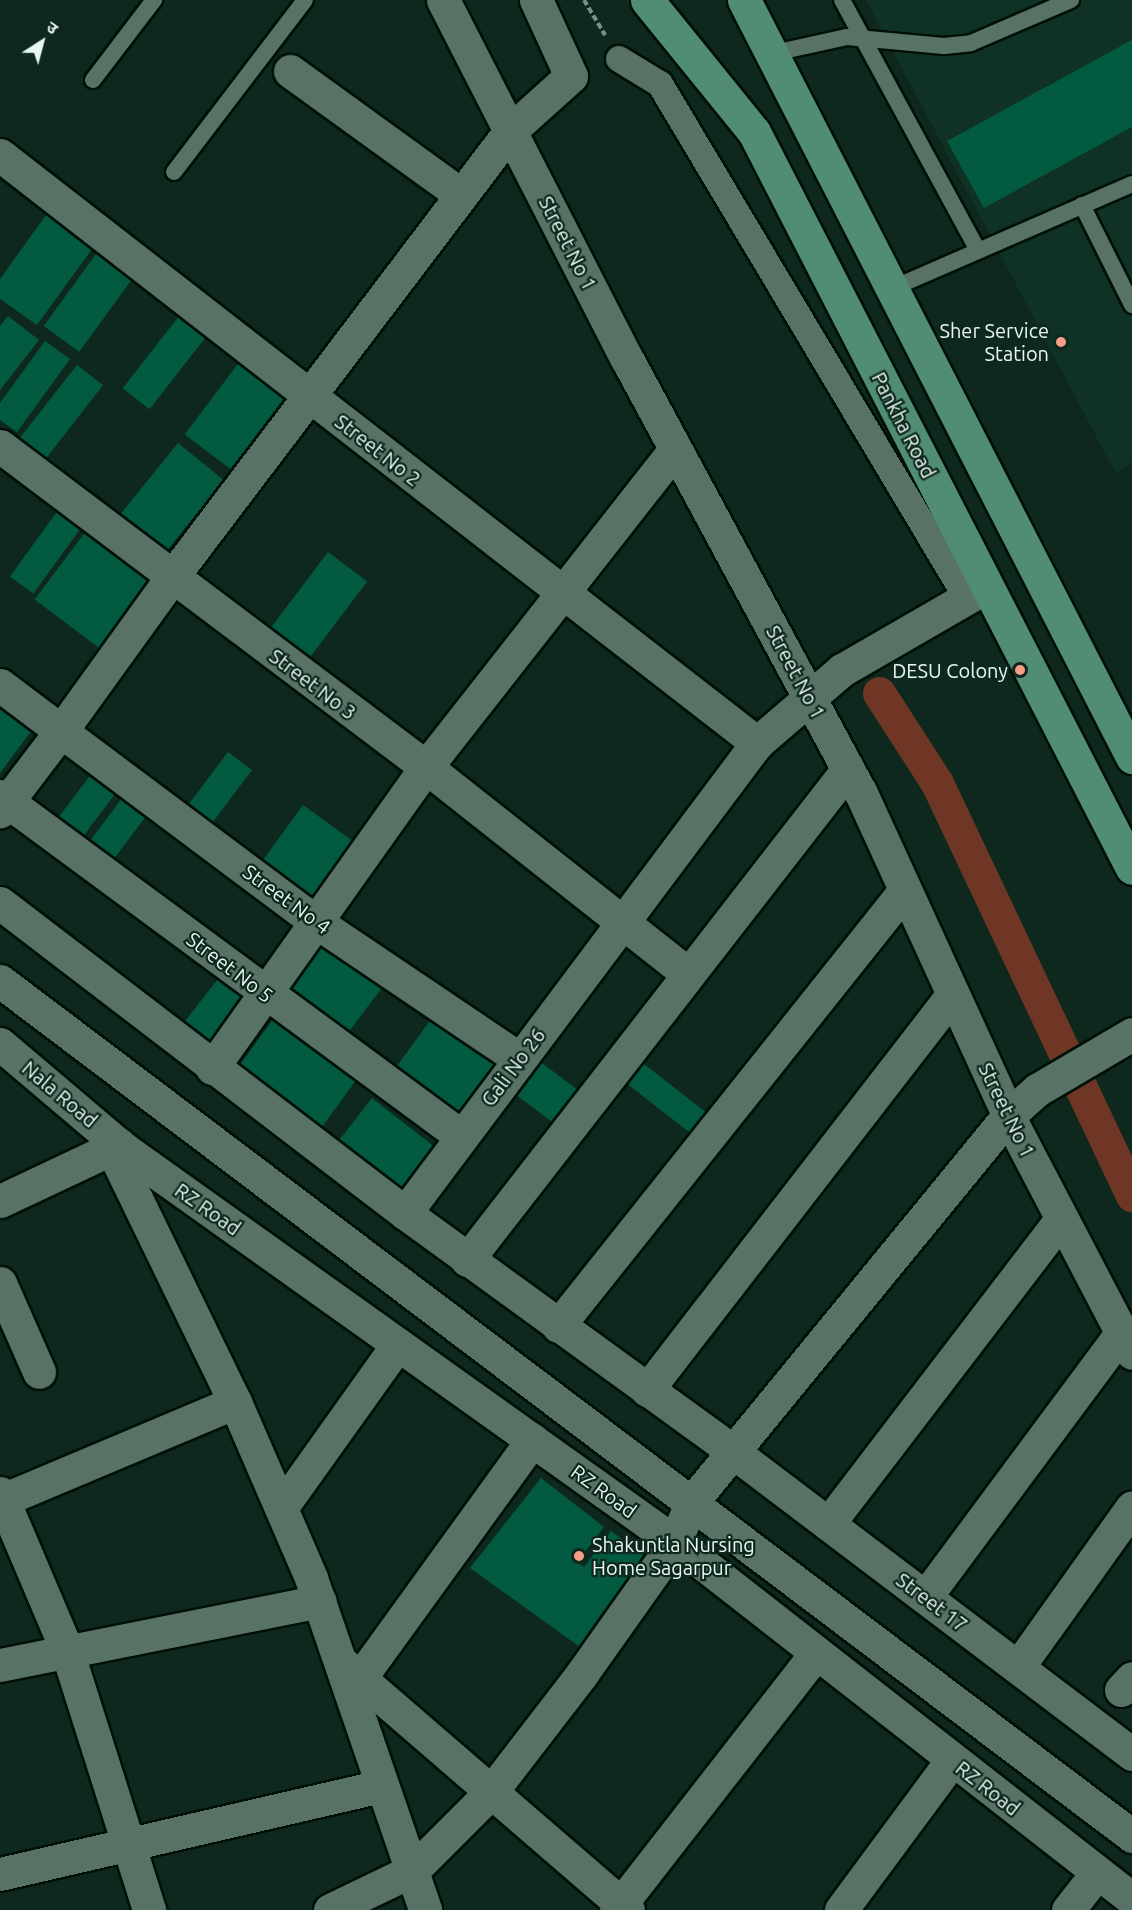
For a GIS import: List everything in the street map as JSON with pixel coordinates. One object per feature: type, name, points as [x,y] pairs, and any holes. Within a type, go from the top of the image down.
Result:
[{"type":"main road","name":"Pankha Road","points":[[647,0],[754,132],[973,586],[1132,868]]},
{"type":"main road","points":[[744,0],[774,53],[1021,547],[1132,757]]},
{"type":"street","name":"Street No 1","points":[[443,0],[675,449],[848,769],[1008,1116],[1127,1343]]},
{"type":"street","points":[[2,803],[61,731],[172,577],[510,130],[571,76],[536,0]]},
{"type":"street","points":[[619,59],[660,84],[973,586],[908,633],[842,670],[757,743],[624,925]]},
{"type":"street","points":[[290,71],[461,195]]},
{"type":"street","name":"Street No 2","points":[[0,155],[757,743]]},
{"type":"street","name":"Street No 3","points":[[0,446],[426,767],[688,974]]},
{"type":"street","points":[[212,1068],[426,767],[675,449]]},
{"type":"street","name":"Street No 4","points":[[0,685],[316,922],[519,1058]]},
{"type":"street","points":[[467,1260],[848,769]]},
{"type":"street","name":"Street No 5","points":[[2,803],[461,1136]]},
{"type":"street","points":[[558,1326],[905,890]]},
{"type":"street","name":"Street 17","points":[[0,903],[212,1068],[467,1260],[732,1451],[1132,1754]]},
{"type":"street","name":"Gali No 26","points":[[405,1213],[519,1058],[624,925]]},
{"type":"street","points":[[0,981],[1132,1836]]},
{"type":"street","points":[[647,1390],[953,994]]},
{"type":"street","points":[[330,1910],[413,1870],[490,1792],[581,1675],[675,1542],[691,1503],[1008,1116],[1037,1090],[1127,1037]]},
{"type":"street","name":"Nala Road","points":[[0,1044],[39,1075],[116,1147]]},
{"type":"street","points":[[0,1068],[39,1075]]},
{"type":"street","points":[[0,1201],[116,1147],[235,1402],[350,1670],[382,1786],[425,1910]]},
{"type":"street","name":"RZ Road","points":[[116,1147],[398,1344],[675,1542],[815,1654],[1132,1899]]},
{"type":"street","points":[[828,1524],[1061,1219]]},
{"type":"street","points":[[0,1283],[39,1372]]},
{"type":"street","points":[[926,1596],[1127,1343]]},
{"type":"street","points":[[281,1508],[398,1344]]},
{"type":"street","points":[[149,1910],[67,1651],[1,1498],[235,1402]]},
{"type":"street","points":[[350,1670],[531,1440]]},
{"type":"street","points":[[1018,1667],[1132,1507]]},
{"type":"street","points":[[0,1665],[320,1601]]},
{"type":"street","points":[[350,1670],[622,1908],[815,1654]]},
{"type":"street","points":[[841,1910],[952,1760]]},
{"type":"street","points":[[0,1874],[382,1786]]},
{"type":"street","points":[[1068,1910],[1098,1873]]},
{"type":"lane","points":[[93,80],[153,0]]},
{"type":"lane","points":[[174,172],[305,0]]},
{"type":"lane","points":[[842,0],[978,251]]},
{"type":"lane","points":[[774,53],[847,37],[944,46],[970,43],[1071,0]]},
{"type":"lane","points":[[893,288],[1132,184]]},
{"type":"lane","points":[[1082,205],[1132,305]]},
{"type":"path","points":[[584,0],[619,59]]},
{"type":"shaded area","points":[[866,0],[1132,0],[1132,462],[1116,474]]},
{"type":"building","points":[[1132,40],[1132,127],[984,208],[947,141]]},
{"type":"building","points":[[46,215],[92,249],[37,325],[0,299],[0,279]]},
{"type":"building","points":[[96,254],[132,280],[79,352],[44,326]]},
{"type":"building","points":[[183,311],[210,332],[149,409],[123,388]]},
{"type":"building","points":[[8,316],[39,340],[0,390],[0,326]]},
{"type":"building","points":[[45,341],[70,359],[17,432],[0,420],[0,403]]},
{"type":"building","points":[[240,361],[291,400],[236,473],[185,434]]},
{"type":"building","points":[[77,365],[103,385],[45,460],[19,440]]},
{"type":"building","points":[[178,443],[224,480],[163,556],[117,518]]},
{"type":"building","points":[[64,502],[87,519],[33,593],[10,576]]},
{"type":"building","points":[[93,522],[162,574],[104,652],[35,599]]},
{"type":"building","points":[[328,552],[367,581],[308,661],[268,631]]},
{"type":"building","points":[[0,699],[35,726],[0,773]]},
{"type":"building","points":[[228,752],[252,770],[206,831],[182,813]]},
{"type":"building","points":[[95,769],[120,788],[76,846],[51,827]]},
{"type":"building","points":[[126,793],[150,811],[107,869],[83,851]]},
{"type":"building","points":[[303,805],[359,846],[315,906],[259,866]]},
{"type":"building","points":[[320,932],[386,982],[339,1044],[273,994]]},
{"type":"building","points":[[225,970],[252,991],[208,1047],[181,1026]]},
{"type":"building","points":[[279,1011],[362,1072],[319,1131],[236,1070]]},
{"type":"building","points":[[437,1011],[509,1063],[466,1122],[394,1070]]},
{"type":"building","points":[[630,1053],[710,1116],[694,1136],[614,1073]]},
{"type":"building","points":[[530,1054],[585,1096],[560,1128],[505,1087]]},
{"type":"building","points":[[372,1098],[433,1146],[390,1201],[329,1153]]},
{"type":"building","points":[[541,1478],[604,1527],[577,1562],[584,1567],[611,1531],[653,1563],[584,1650],[470,1568]]},
{"type":"waterway","points":[[879,693],[937,783],[1132,1195]]},
{"type":"place","name":"Sher Service Station","points":[[1061,342]]},
{"type":"place","name":"DESU Colony","points":[[1020,670]]},
{"type":"place","name":"Shakuntla Nursing Home Sagarpur","points":[[579,1556]]}]
